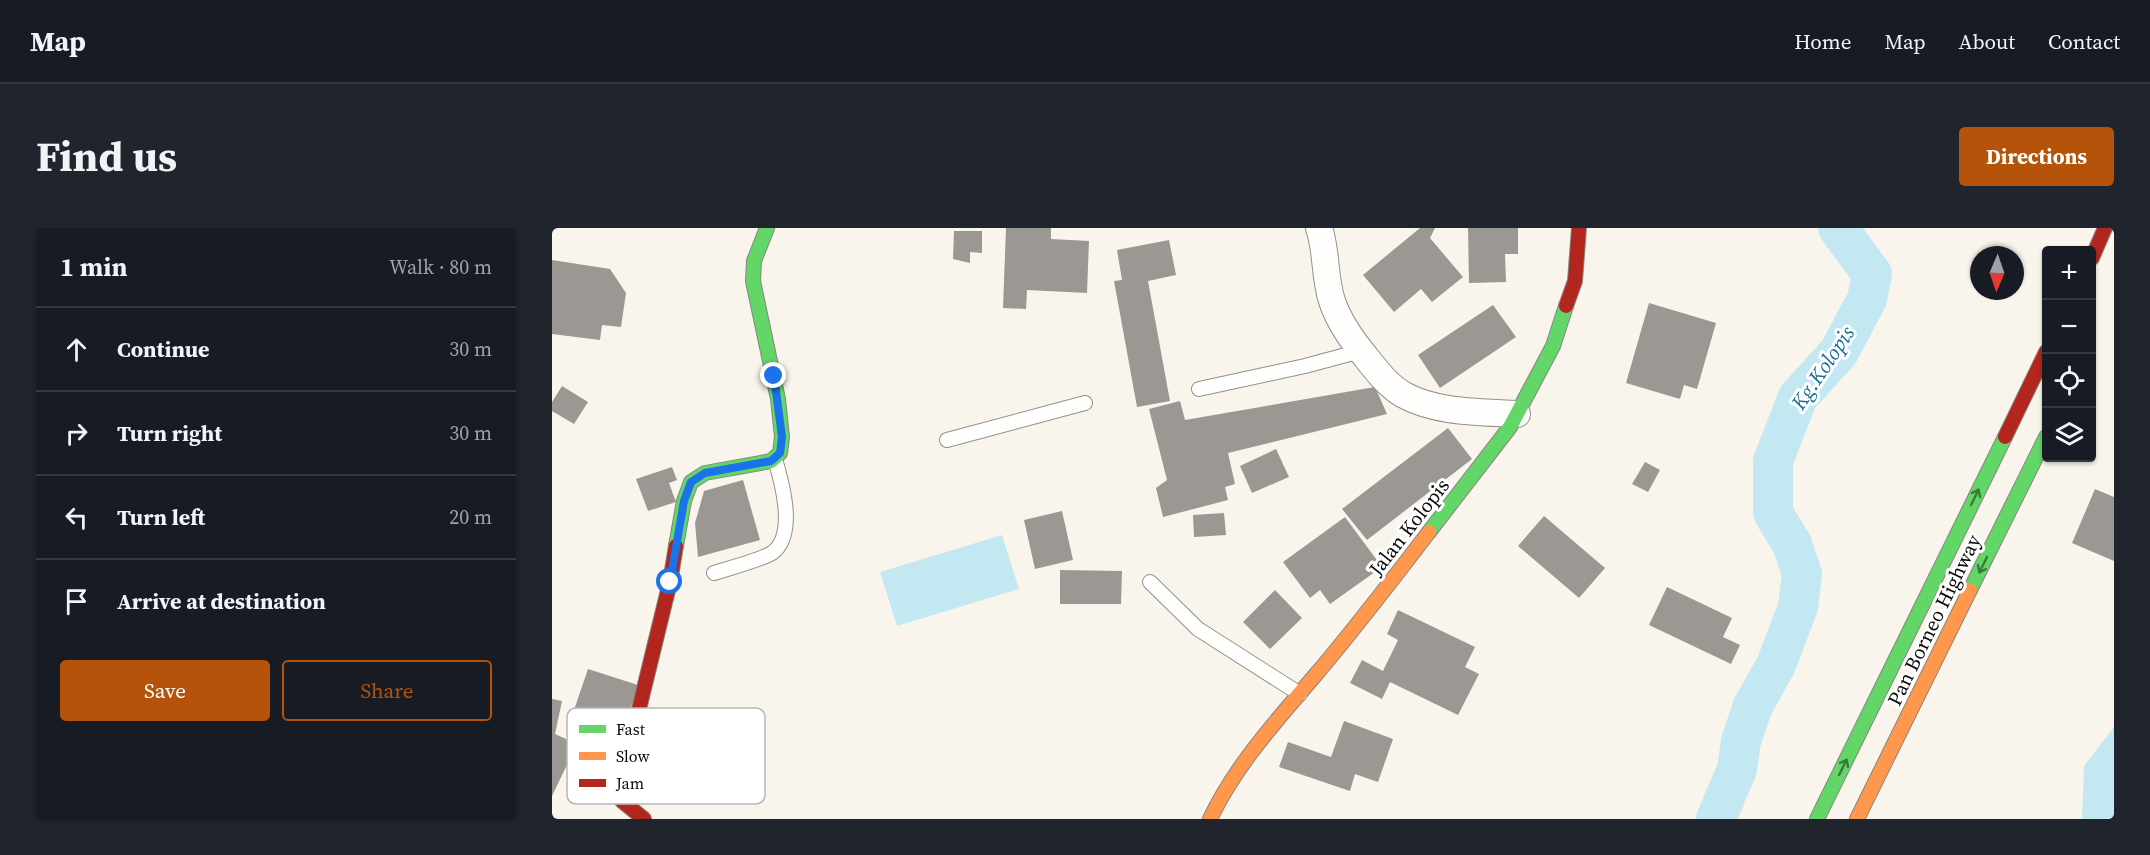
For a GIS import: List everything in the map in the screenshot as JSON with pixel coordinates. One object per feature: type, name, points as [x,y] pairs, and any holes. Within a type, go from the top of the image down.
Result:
[{"type":"main road","points":[[639,708],[670,582],[684,501],[691,482],[705,473],[759,464],[775,459],[780,453],[781,419],[753,281],[754,261],[767,228]]},
{"type":"main road","name":"Jalan Kolopis","points":[[1210,819],[1219,800],[1252,751],[1430,534],[1510,427],[1553,346],[1575,281],[1579,228]]},
{"type":"main road","points":[[2096,247],[2105,228]]},
{"type":"main road","points":[[1817,819],[2045,354]]},
{"type":"main road","name":"Pan Borneo Highway","points":[[1857,819],[2042,445]]},
{"type":"main road","points":[[626,804],[644,819]]},
{"type":"street","points":[[1319,228],[1331,298],[1346,331],[1384,380],[1403,394],[1424,403],[1465,411],[1517,414]]},
{"type":"lane","points":[[1199,388],[1305,366],[1361,351]]},
{"type":"lane","points":[[947,440],[1086,404]]},
{"type":"lane","points":[[714,573],[772,553],[782,540],[786,508],[775,459]]},
{"type":"lane","points":[[1149,582],[1198,629],[1300,694]]},
{"type":"water","points":[[1002,535],[1019,589],[897,626],[880,572]]},
{"type":"water","points":[[2114,727],[2114,819],[2082,819],[2084,766]]},
{"type":"building","points":[[1006,228],[1051,228],[1051,239],[1089,241],[1087,293],[1027,290],[1026,309],[1003,308]]},
{"type":"building","points":[[1420,228],[1435,228],[1430,238],[1463,277],[1432,302],[1421,289],[1394,312],[1363,275]]},
{"type":"building","points":[[1468,228],[1518,228],[1518,254],[1505,254],[1506,282],[1469,283]]},
{"type":"building","points":[[954,231],[982,231],[982,253],[970,252],[970,263],[953,259]]},
{"type":"building","points":[[1169,240],[1176,275],[1148,281],[1170,401],[1137,407],[1114,281],[1122,280],[1117,250]]},
{"type":"building","points":[[552,260],[610,269],[626,293],[621,327],[602,325],[600,340],[552,334]]},
{"type":"building","points":[[1649,303],[1716,323],[1697,389],[1684,385],[1680,399],[1626,383]]},
{"type":"building","points":[[1493,305],[1516,337],[1440,388],[1418,355]]},
{"type":"building","points":[[562,386],[588,402],[574,424],[552,411],[552,402]]},
{"type":"building","points":[[1375,387],[1387,414],[1228,453],[1235,484],[1225,487],[1228,500],[1163,517],[1156,488],[1167,480],[1149,409],[1180,401],[1185,420]]},
{"type":"building","points":[[1448,428],[1472,459],[1367,540],[1342,509]]},
{"type":"building","points":[[1276,449],[1289,477],[1252,493],[1240,466]]},
{"type":"building","points":[[1645,462],[1660,470],[1648,492],[1632,484]]},
{"type":"building","points":[[672,467],[677,480],[669,483],[676,502],[648,511],[636,479]]},
{"type":"building","points":[[743,480],[760,540],[698,557],[695,523],[704,491]]},
{"type":"building","points":[[2095,489],[2114,497],[2114,561],[2072,543]]},
{"type":"building","points":[[1062,511],[1073,560],[1035,569],[1024,520]]},
{"type":"building","points":[[1224,513],[1226,535],[1194,537],[1193,515]]},
{"type":"building","points":[[1544,516],[1605,568],[1579,598],[1518,546]]},
{"type":"building","points":[[1345,517],[1382,567],[1330,604],[1320,590],[1310,598],[1283,562]]},
{"type":"building","points":[[1060,570],[1122,571],[1121,604],[1060,604]]},
{"type":"building","points":[[1667,587],[1732,618],[1723,637],[1740,645],[1731,664],[1649,625]]},
{"type":"building","points":[[1275,590],[1302,618],[1270,649],[1243,622]]},
{"type":"building","points":[[1398,610],[1475,647],[1465,667],[1479,674],[1458,715],[1390,682],[1382,699],[1350,683],[1362,660],[1383,671],[1398,640],[1387,634]]},
{"type":"building","points":[[588,669],[638,685],[631,708],[575,708]]},
{"type":"building","points":[[552,699],[562,701],[555,734],[567,739],[567,765],[552,796]]},
{"type":"building","points":[[1344,721],[1393,739],[1378,782],[1355,774],[1350,791],[1279,767],[1288,742],[1331,757]]},
{"type":"waterway","name":"Kg.Kolopis","points":[[1716,819],[1737,769],[1741,741],[1753,706],[1776,665],[1798,607],[1802,574],[1792,544],[1773,513],[1773,461],[1798,397],[1839,352],[1867,299],[1872,274],[1838,228]]},
{"type":"traffic: fast","points":[[676,546],[684,501],[691,482],[705,473],[771,461],[780,453],[782,437],[778,399],[753,281],[754,261],[767,228]]},
{"type":"traffic: fast","points":[[1429,532],[1510,427],[1553,346],[1566,306]]},
{"type":"traffic: fast","points":[[1817,819],[2005,437]]},
{"type":"traffic: fast","points":[[1970,590],[2042,445]]},
{"type":"traffic: slow","points":[[1210,819],[1245,760],[1347,637],[1429,532]]},
{"type":"traffic: slow","points":[[1857,819],[1970,590]]},
{"type":"traffic: jam","points":[[1566,306],[1575,281],[1579,228]]},
{"type":"traffic: jam","points":[[2096,249],[2105,228]]},
{"type":"traffic: jam","points":[[2005,437],[2045,354]]},
{"type":"traffic: jam","points":[[639,708],[670,582],[676,546]]},
{"type":"traffic: jam","points":[[626,804],[644,819]]},
{"type":"route","points":[[670,582],[684,501],[691,482],[705,473],[771,461],[780,453],[781,419],[774,376]]}]
